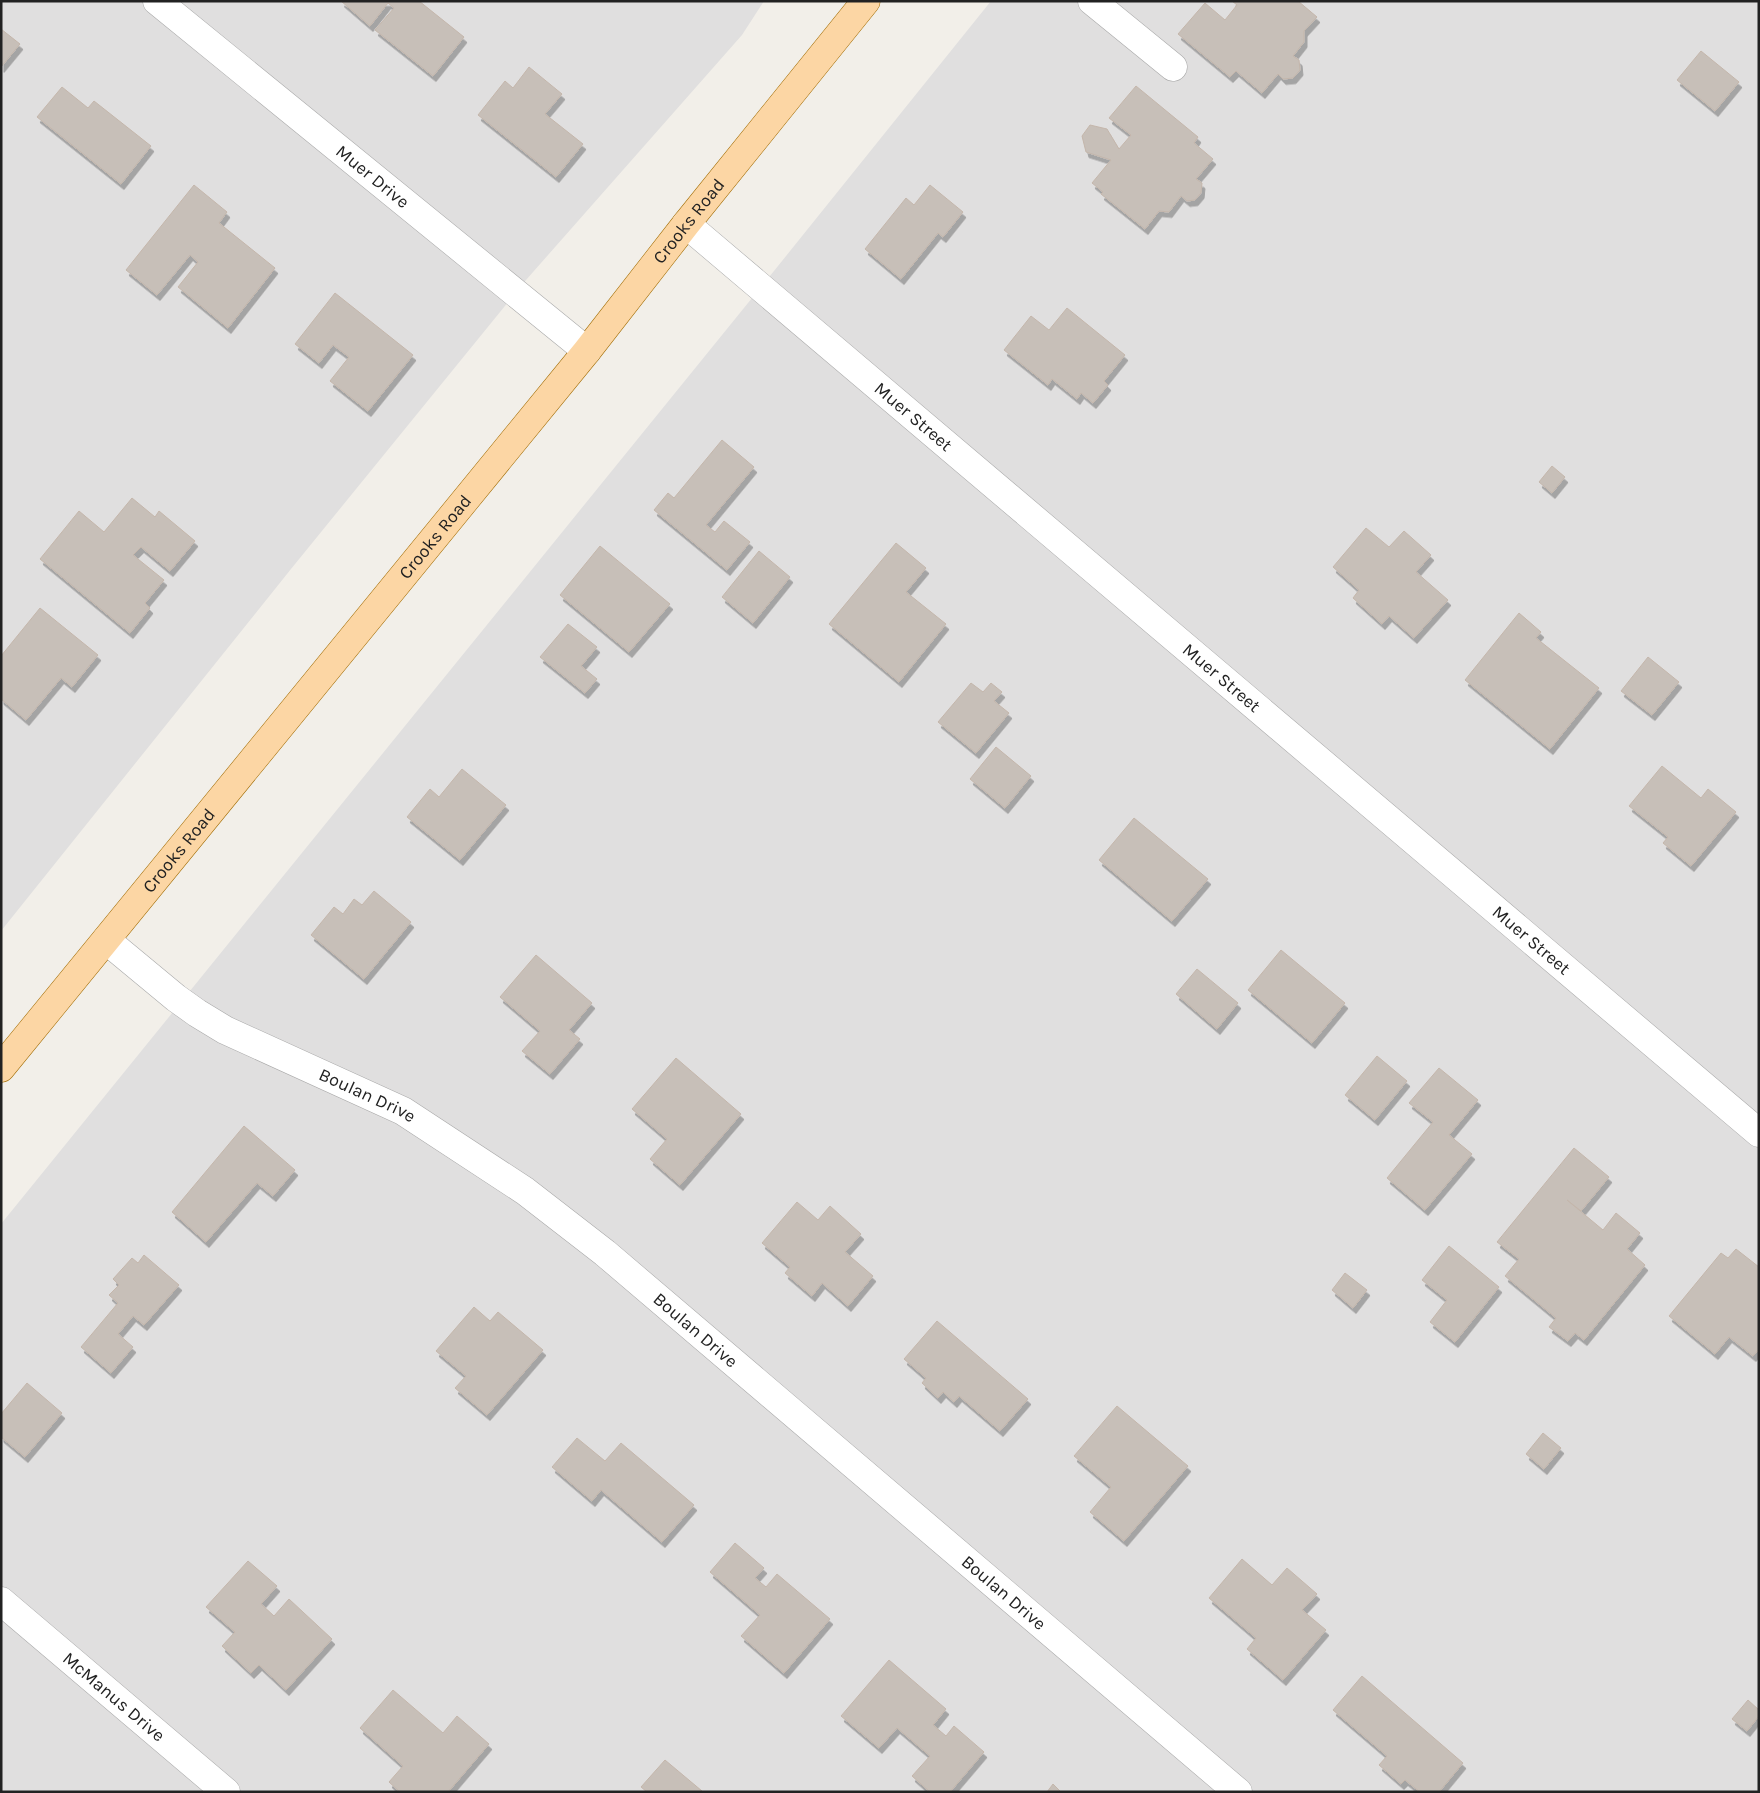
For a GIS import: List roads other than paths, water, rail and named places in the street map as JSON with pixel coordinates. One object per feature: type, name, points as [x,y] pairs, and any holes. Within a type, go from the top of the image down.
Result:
[{"type":"main road","name":"Crooks Road","points":[[1,1068],[587,351],[686,224],[866,1]]},
{"type":"street","name":"Muer Drive","points":[[157,1],[587,351]]},
{"type":"street","points":[[1092,1],[1173,67]]},
{"type":"street","name":"Muer Street","points":[[686,224],[1759,1133]]},
{"type":"street","name":"Boulan Drive","points":[[106,940],[176,998],[225,1030],[403,1111],[525,1191],[605,1254],[1238,1792]]},
{"type":"street","name":"McManus Drive","points":[[1,1601],[226,1792]]}]
